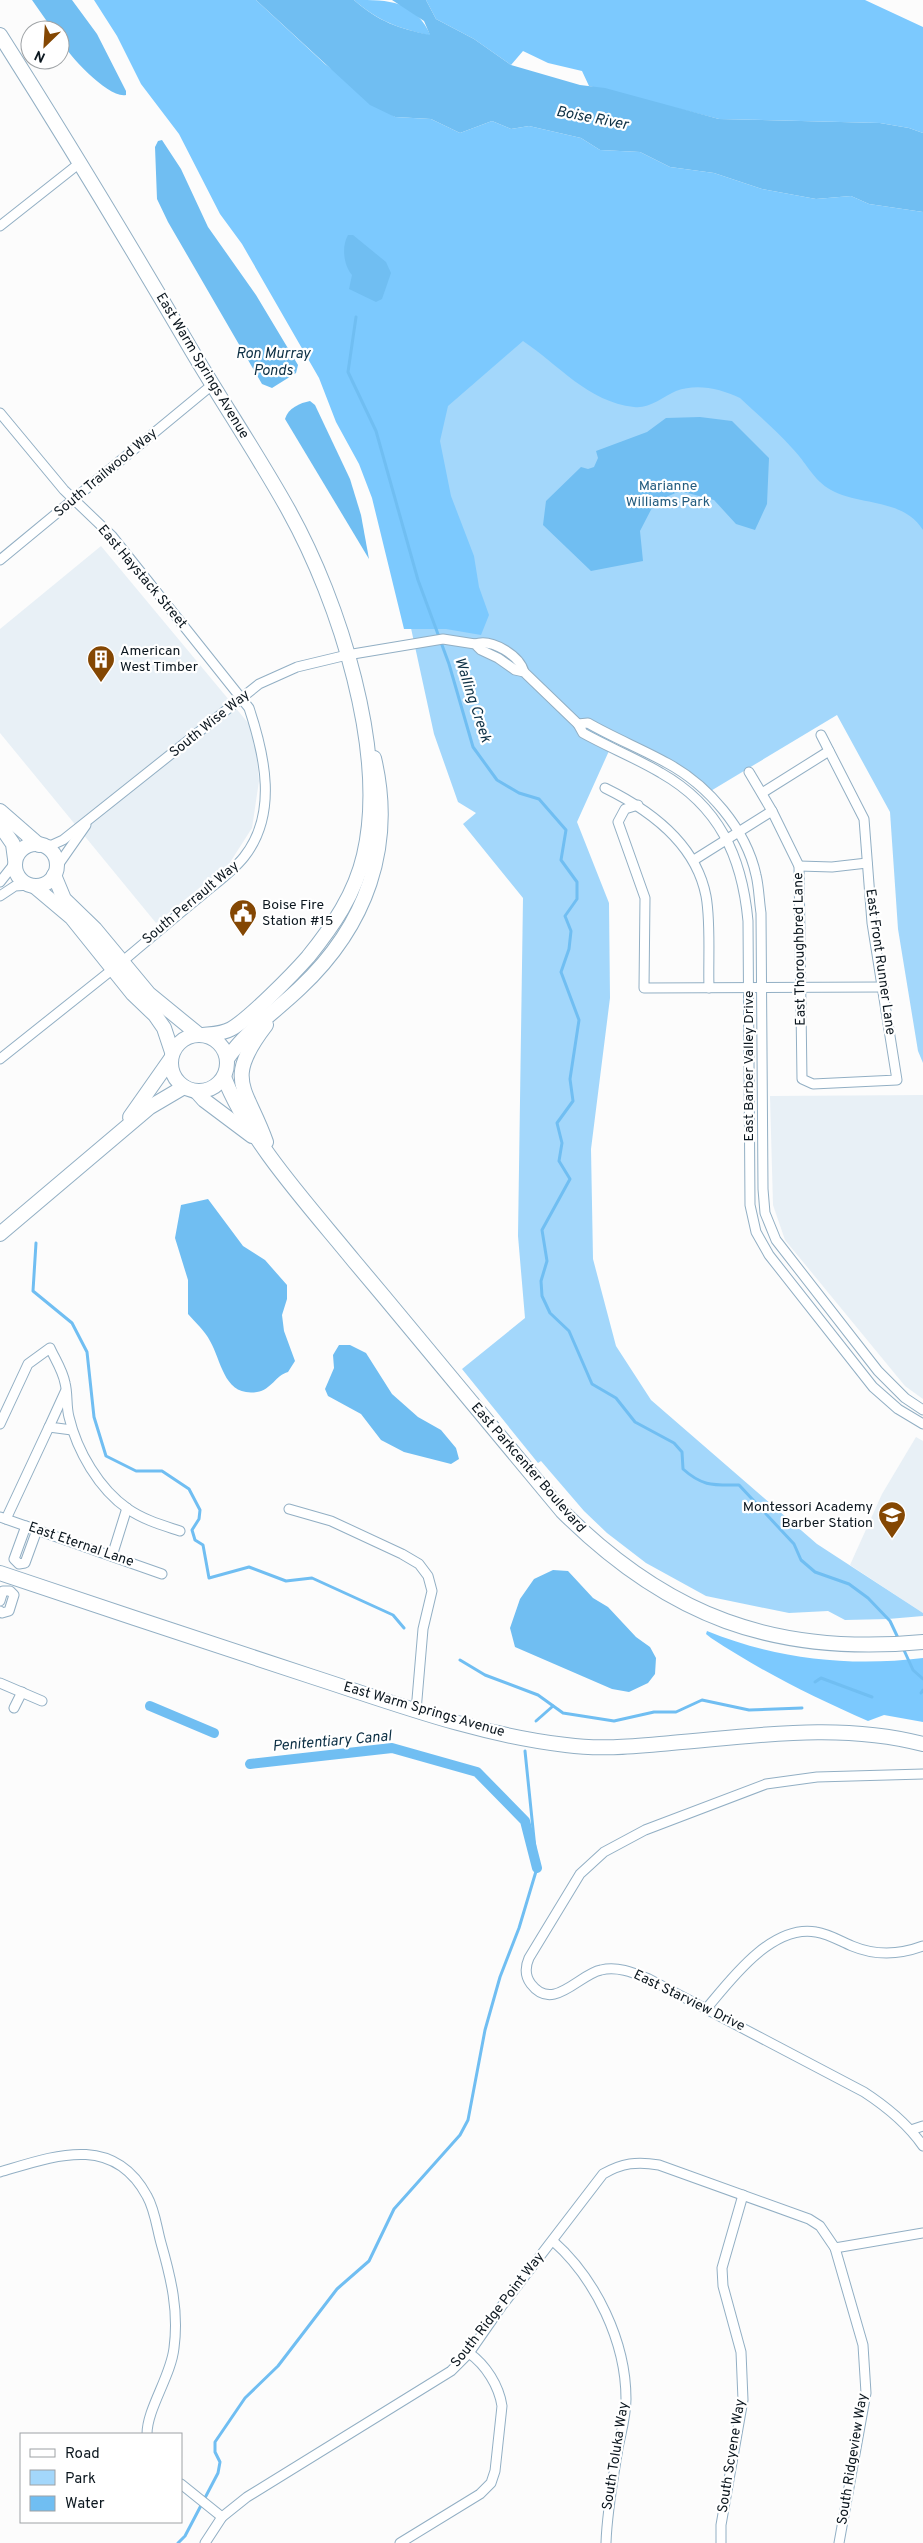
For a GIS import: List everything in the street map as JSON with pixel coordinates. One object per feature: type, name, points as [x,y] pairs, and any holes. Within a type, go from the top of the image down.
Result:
[{"type":"street","name":"East Warm Springs Avenue","points":[[0,35],[81,162],[212,385],[290,512],[324,583],[347,655],[362,716],[367,746],[370,816],[364,854],[344,907],[324,937],[301,965],[242,1021],[227,1031],[200,1034]]},
{"type":"street","points":[[0,226],[81,162]]},
{"type":"street","name":"South Trailwood Way","points":[[0,560],[212,385]]},
{"type":"street","name":"East Haystack Street","points":[[0,413],[73,500],[112,536],[241,698]]},
{"type":"street","name":"East Barber Valley Drive","points":[[347,655],[443,639],[475,644],[481,650],[498,658],[515,670],[524,672],[578,724],[583,733],[662,773],[682,786],[716,819],[740,868],[746,891],[749,988],[750,1205],[756,1232],[769,1255],[873,1386],[898,1410],[923,1424]]},
{"type":"street","name":"South Wise Way","points":[[39,845],[52,845],[64,840],[241,698],[274,676],[298,667],[347,655]]},
{"type":"street","name":"South Perrault Way","points":[[0,1059],[118,965],[244,858],[257,836],[265,804],[265,781],[255,726],[249,708],[241,698]]},
{"type":"street","name":"East Warm Springs Avenue","points":[[227,1059],[246,1035],[315,973],[340,943],[359,911],[376,863],[380,842],[382,799],[371,743],[362,716]]},
{"type":"street","name":"East Barber Valley Drive","points":[[578,724],[588,723],[684,773],[712,796],[738,832],[756,874],[761,913],[763,1190],[769,1227],[776,1240],[878,1371],[905,1398],[923,1410]]},
{"type":"street","name":"East Front Runner Lane","points":[[802,1079],[813,1084],[897,1080],[872,923],[864,818],[821,735]]},
{"type":"street","points":[[762,792],[829,751]]},
{"type":"street","name":"East Thoroughbred Lane","points":[[749,772],[762,792],[799,866],[802,1079]]},
{"type":"street","points":[[605,788],[638,806],[666,828],[694,860],[706,896],[709,988]]},
{"type":"street","points":[[638,806],[625,809],[618,822],[644,898],[644,988],[883,987]]},
{"type":"street","points":[[0,811],[39,845],[52,853],[55,872],[64,899],[118,965],[164,1028],[171,1056],[173,1075],[190,1089]]},
{"type":"street","points":[[694,860],[772,811]]},
{"type":"street","name":"South Wise Way","points":[[55,872],[88,822]]},
{"type":"street","points":[[0,825],[14,844],[19,878],[32,885],[72,918],[149,994],[200,1034],[219,1043],[227,1059],[224,1077],[212,1088],[190,1089],[158,1101],[2,1230]]},
{"type":"street","points":[[0,882],[25,847],[39,845]]},
{"type":"street","points":[[799,866],[832,867],[868,863]]},
{"type":"street","points":[[0,896],[15,886],[46,883],[55,872]]},
{"type":"street","points":[[271,1156],[260,1124],[244,1095],[241,1076],[250,1046],[284,1002]]},
{"type":"street","points":[[120,1132],[182,1040],[200,1034]]},
{"type":"street","name":"East Parkcenter Boulevard","points":[[224,1077],[232,1098],[259,1140],[316,1214],[562,1511],[590,1539],[655,1588],[675,1600],[709,1614],[785,1638],[828,1644],[869,1646],[923,1642]]},
{"type":"street","name":"East Parkcenter Boulevard","points":[[190,1089],[259,1140]]},
{"type":"street","points":[[0,1424],[28,1364],[50,1348],[65,1381],[67,1413],[72,1430],[91,1468],[109,1492],[127,1508],[150,1521],[180,1531]]},
{"type":"street","points":[[3,1518],[66,1389]]},
{"type":"street","points":[[49,1427],[72,1430]]},
{"type":"street","points":[[112,1556],[127,1508]]},
{"type":"street","points":[[289,1509],[331,1521],[402,1554],[419,1564],[428,1576],[432,1591],[424,1629],[416,1711]]},
{"type":"street","name":"East Eternal Lane","points":[[3,1518],[162,1574]]},
{"type":"street","points":[[19,1564],[14,1559],[26,1526]]},
{"type":"street","points":[[19,1564],[25,1563],[37,1530]]},
{"type":"street","points":[[0,1614],[9,1611],[14,1595],[12,1585],[19,1564]]},
{"type":"street","name":"East Warm Springs Avenue","points":[[0,1574],[12,1585],[416,1711],[481,1729],[567,1745],[617,1748],[833,1732],[889,1736],[923,1744]]},
{"type":"street","points":[[0,1601],[3,1591],[12,1585]]},
{"type":"street","points":[[0,1683],[42,1701]]},
{"type":"street","points":[[14,1708],[22,1692]]},
{"type":"street","name":"East Starview Drive","points":[[923,1774],[817,1777],[766,1784],[646,1830],[604,1852],[580,1874],[526,1964],[528,1979],[532,1985],[544,1993],[555,1995],[591,1974],[613,1968],[649,1979],[864,2092],[885,2105],[911,2130],[923,2146]]},
{"type":"street","points":[[707,2008],[751,1958],[785,1937],[802,1932],[816,1932],[854,1947],[891,1955],[923,1946]]},
{"type":"street","points":[[911,2130],[923,2126]]},
{"type":"street","points":[[0,2172],[55,2156],[74,2153],[93,2154],[110,2160],[126,2169],[138,2182],[148,2198],[170,2275],[175,2300],[176,2323],[172,2356],[147,2433]]},
{"type":"street","name":"South Ridge Point Way","points":[[204,2543],[222,2517],[247,2497],[451,2371],[469,2353],[603,2174],[626,2164],[640,2161],[659,2165],[743,2195]]},
{"type":"street","name":"South Ridgeview Way","points":[[743,2195],[809,2219],[820,2226],[835,2248],[864,2345],[866,2394],[839,2543]]},
{"type":"street","name":"South Scyene Way","points":[[721,2543],[721,2525],[743,2400],[741,2352],[723,2286],[722,2268],[743,2195]]},
{"type":"street","points":[[835,2248],[923,2233]]},
{"type":"street","name":"South Toluka Way","points":[[553,2241],[561,2248],[599,2301],[621,2357],[626,2400],[607,2513],[606,2543]]},
{"type":"street","points":[[400,2543],[480,2494],[491,2483],[495,2471],[502,2406],[501,2396],[485,2369],[469,2353]]},
{"type":"street","points":[[182,2485],[222,2517]]},
{"type":"shaded area","points":[[94,0],[256,0],[325,64],[395,117],[431,119],[460,133],[492,121],[511,129],[529,126],[581,138],[600,150],[640,152],[670,167],[714,173],[762,189],[816,199],[851,196],[869,204],[923,212],[923,530],[904,512],[842,495],[825,486],[814,476],[786,441],[740,398],[709,388],[692,387],[676,391],[645,406],[634,407],[618,404],[588,390],[523,341],[448,406],[440,441],[451,496],[474,556],[479,587],[489,615],[481,635],[446,629],[404,629],[372,498],[359,464],[336,422],[319,378],[242,244],[220,214],[179,134],[141,84],[117,36]]},
{"type":"shaded area","points":[[354,0],[400,4],[417,15],[431,36],[381,19]]},
{"type":"shaded area","points":[[426,0],[865,0],[923,27],[923,133],[909,128],[880,123],[719,119],[589,86],[582,71],[548,63],[523,51],[511,65],[474,39],[436,19]]},
{"type":"shaded area","points":[[101,546],[254,730],[259,781],[252,828],[229,864],[156,923],[0,733],[0,629]]},
{"type":"shaded area","points":[[923,1095],[923,1399],[905,1386],[785,1240],[773,1205],[770,1096]]},
{"type":"shaded area","name":"Montessori Academy Barber Station","points":[[916,1437],[923,1441],[923,1613],[850,1565],[882,1494]]},
{"type":"shaded area","points":[[707,1631],[759,1648],[813,1658],[868,1662],[923,1658],[923,1722],[884,1715],[868,1721],[807,1693],[768,1672],[711,1638],[706,1634]]},
{"type":"green space","name":"Marianne Williams Park","points":[[419,172],[923,227],[923,1063],[918,1051],[898,929],[890,812],[837,715],[704,795],[668,767],[613,742],[577,822],[609,903],[610,998],[591,1149],[593,1259],[616,1346],[651,1400],[817,1544],[923,1613],[923,1616],[845,1620],[828,1611],[789,1613],[706,1596],[646,1563],[607,1533],[584,1511],[541,1461],[538,1463],[462,1369],[525,1318],[518,1236],[523,898],[463,824],[476,813],[458,802],[434,734],[404,596]]},
{"type":"water","points":[[32,0],[72,0],[97,34],[126,91],[126,95],[119,94],[100,84],[70,54],[70,20],[46,20]]},
{"type":"water","name":"Boise River","points":[[256,0],[354,0],[372,14],[389,23],[430,35],[424,21],[392,0],[426,0],[436,19],[474,39],[511,65],[580,85],[605,88],[719,119],[880,123],[909,128],[923,133],[923,212],[869,204],[851,196],[816,199],[762,189],[714,173],[670,167],[640,152],[600,150],[581,138],[529,126],[511,129],[492,121],[460,133],[431,119],[395,117],[370,105]]},
{"type":"water","name":"Ron Murray Ponds","points":[[162,140],[181,169],[208,227],[256,295],[298,365],[296,373],[272,388],[262,384],[168,222],[157,199],[155,147],[158,141]]},
{"type":"water","points":[[348,235],[353,235],[386,262],[391,273],[382,299],[376,302],[349,289],[352,275],[347,267],[344,256]]},
{"type":"water","name":"Ron Murray Ponds","points":[[310,401],[315,405],[350,479],[361,515],[369,559],[285,419],[295,407]]},
{"type":"water","points":[[700,417],[732,421],[769,458],[767,504],[755,530],[736,524],[714,500],[680,491],[655,502],[640,531],[643,561],[591,571],[543,525],[546,501],[581,467],[588,469],[594,467],[598,458],[596,451],[647,432],[666,418]]},
{"type":"water","points":[[208,1199],[243,1246],[265,1260],[287,1285],[287,1299],[282,1315],[284,1331],[295,1361],[288,1372],[262,1391],[246,1392],[237,1389],[231,1384],[221,1368],[208,1337],[188,1314],[188,1280],[175,1238],[181,1205]]},
{"type":"water","points":[[339,1345],[350,1345],[366,1353],[392,1394],[418,1417],[441,1430],[456,1448],[459,1459],[451,1464],[404,1452],[381,1440],[361,1414],[328,1396],[325,1389],[334,1368],[333,1355]]},
{"type":"water","points":[[553,1570],[568,1571],[593,1598],[608,1607],[636,1637],[650,1647],[656,1658],[655,1674],[648,1683],[629,1692],[612,1689],[515,1647],[510,1628],[520,1599],[534,1579]]},
{"type":"waterway","name":"Walling Creek","points":[[356,317],[348,372],[376,431],[418,580],[449,664],[473,747],[497,780],[519,793],[539,799],[566,830],[561,860],[577,882],[577,899],[565,916],[571,931],[569,949],[561,972],[579,1020],[570,1079],[573,1101],[557,1123],[562,1143],[559,1161],[570,1179],[542,1230],[547,1261],[541,1281],[542,1296],[550,1313],[569,1331],[592,1384],[616,1398],[635,1422],[674,1443],[682,1452],[683,1469],[690,1475],[709,1484],[739,1485],[794,1544],[801,1560],[815,1572],[849,1584],[868,1598],[890,1621],[899,1640]]},
{"type":"waterway","points":[[36,1243],[33,1291],[72,1323],[87,1352],[94,1417],[106,1456],[136,1471],[162,1471],[189,1489],[200,1510],[199,1519],[192,1530],[195,1540],[203,1545],[209,1578],[249,1567],[286,1581],[312,1578],[393,1615],[404,1628]]},
{"type":"waterway","name":"Walling Creek","points":[[903,1648],[913,1670],[923,1679]]},
{"type":"waterway","points":[[460,1660],[485,1675],[538,1695],[563,1713],[614,1721],[654,1712],[676,1712],[702,1700],[749,1710],[802,1708]]},
{"type":"waterway","points":[[815,1682],[821,1678],[872,1697]]},
{"type":"waterway","name":"Penitentiary Canal","points":[[150,1706],[214,1733]]},
{"type":"waterway","points":[[536,1721],[553,1706]]},
{"type":"waterway","name":"Penitentiary Canal","points":[[250,1764],[392,1748],[477,1772],[525,1821],[537,1868]]},
{"type":"waterway","points":[[178,2543],[185,2536],[218,2473],[220,2462],[215,2452],[215,2442],[245,2398],[278,2366],[337,2289],[369,2261],[394,2209],[460,2135],[468,2120],[485,2030],[500,1977],[519,1928],[537,1868],[525,1751]]},
{"type":"place","name":"American West Timber","points":[[101,683]]},
{"type":"place","name":"Boise Fire Station #15","points":[[243,937]]},
{"type":"place","name":"Montessori Academy Barber Station","points":[[892,1539]]}]
